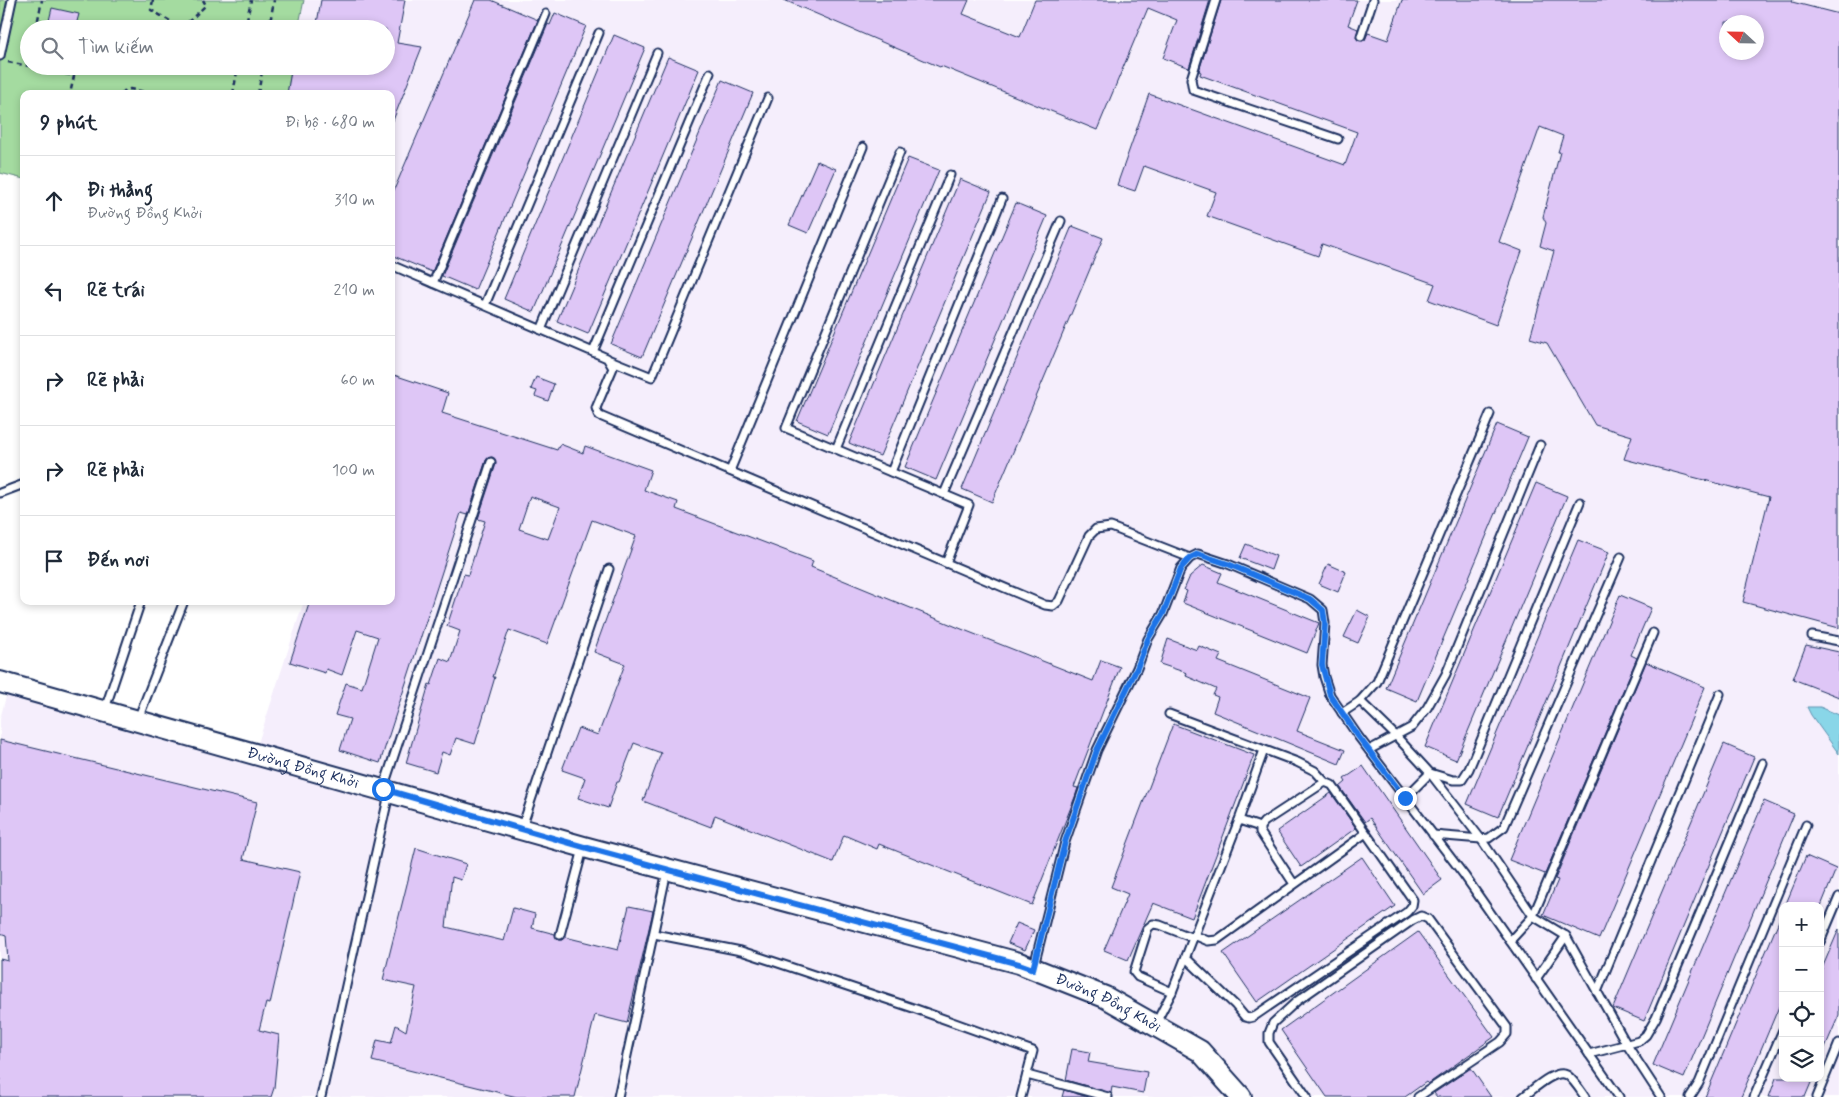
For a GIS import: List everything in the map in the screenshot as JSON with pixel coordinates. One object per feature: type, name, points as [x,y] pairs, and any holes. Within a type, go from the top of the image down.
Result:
[{"type":"main road","name":"Đường Đồng Khởi","points":[[0,682],[584,847],[1019,964],[1105,996],[1200,1051],[1241,1097]]},
{"type":"lane","points":[[0,58],[12,0]]},
{"type":"lane","points":[[1216,0],[1193,70],[1191,79],[1193,90],[1338,139]]},
{"type":"lane","points":[[1361,36],[1373,0]]},
{"type":"lane","points":[[433,283],[546,14]]},
{"type":"lane","points":[[485,306],[599,33]]},
{"type":"lane","points":[[541,330],[657,53]]},
{"type":"lane","points":[[594,352],[710,74]]},
{"type":"lane","points":[[395,267],[652,378],[768,98]]},
{"type":"lane","points":[[730,471],[863,147]]},
{"type":"lane","points":[[900,152],[786,428],[969,505],[946,563]]},
{"type":"lane","points":[[836,449],[950,175]]},
{"type":"lane","points":[[891,472],[1002,199]]},
{"type":"lane","points":[[944,494],[1061,221]]},
{"type":"lane","points":[[608,358],[613,368],[596,408],[598,414],[1045,605],[1053,606],[1059,601],[1089,536],[1096,529],[1111,527],[1190,558]]},
{"type":"lane","points":[[1342,713],[1360,701],[1377,682],[1490,414]]},
{"type":"lane","points":[[1368,750],[1412,727],[1427,708],[1446,674],[1540,445]]},
{"type":"lane","points":[[321,1097],[386,790],[492,462]]},
{"type":"lane","points":[[0,493],[20,486]]},
{"type":"lane","points":[[1430,774],[1453,780],[1462,780],[1470,769],[1580,502]]},
{"type":"lane","points":[[1033,969],[1065,842],[1097,750],[1137,668],[1148,639],[1163,614],[1181,568],[1190,558],[1198,554],[1228,564],[1310,599],[1323,610],[1325,623],[1322,665],[1330,695],[1368,750],[1510,941],[1619,1097]]},
{"type":"lane","points":[[1433,835],[1481,839],[1489,838],[1504,827],[1621,557]]},
{"type":"lane","points":[[521,829],[609,569]]},
{"type":"lane","points":[[104,712],[140,605]]},
{"type":"lane","points":[[137,721],[182,605]]},
{"type":"lane","points":[[1510,941],[1533,916],[1654,633]]},
{"type":"lane","points":[[1812,636],[1839,641]]},
{"type":"lane","points":[[1597,992],[1720,694]]},
{"type":"lane","points":[[1360,701],[1396,736],[1430,774],[1481,839],[1533,916],[1566,936],[1627,1045],[1662,1097]]},
{"type":"lane","points":[[1169,714],[1297,762],[1315,771],[1325,782],[1332,785],[1413,900],[1412,906],[1407,912],[1253,1017],[1245,1017],[1236,1005],[1186,958]]},
{"type":"lane","points":[[1159,1017],[1186,958],[1264,750]]},
{"type":"lane","points":[[1589,1054],[1627,1045],[1646,1035],[1656,1018],[1762,763]]},
{"type":"lane","points":[[1405,798],[1430,774]]},
{"type":"lane","points":[[1294,884],[1260,832],[1260,827],[1264,822],[1325,782]]},
{"type":"lane","points":[[1239,820],[1260,827]]},
{"type":"lane","points":[[1690,1097],[1698,1083],[1806,825]]},
{"type":"lane","points":[[1172,992],[1138,976],[1134,972],[1148,928],[1153,924],[1160,925],[1194,937],[1216,940],[1366,833]]},
{"type":"lane","points":[[560,935],[584,847]]},
{"type":"lane","points":[[618,1097],[668,869]]},
{"type":"lane","points":[[1824,933],[1839,897]]},
{"type":"lane","points":[[1307,1097],[1269,1042],[1268,1033],[1273,1023],[1297,1001],[1421,916],[1428,919],[1507,1028],[1507,1034],[1500,1042],[1418,1097]]},
{"type":"lane","points":[[654,934],[741,951],[916,1009],[1033,1051],[1021,1097]]},
{"type":"lane","points":[[1536,979],[1566,936]]},
{"type":"lane","points":[[1754,1097],[1780,1037]]},
{"type":"lane","points":[[1817,1097],[1839,1043]]},
{"type":"lane","points":[[1523,1097],[1554,1074],[1569,1076],[1585,1097]]},
{"type":"lane","points":[[1027,1075],[1108,1097]]},
{"type":"path","points":[[38,20],[42,0]]},
{"type":"path","points":[[153,0],[151,10],[168,20]]},
{"type":"path","points":[[190,20],[206,5],[203,0]]},
{"type":"path","points":[[247,20],[250,0]]},
{"type":"path","points":[[271,20],[274,0]]},
{"type":"path","points":[[0,58],[20,63]]},
{"type":"path","points":[[70,75],[74,76],[71,90]]},
{"type":"path","points":[[235,90],[237,75]]},
{"type":"path","points":[[259,90],[261,75]]},
{"type":"shaded area","points":[[304,0],[1839,0],[1839,1097],[1252,1097],[1220,1061],[1110,990],[257,746],[303,605],[395,605],[395,90],[288,90],[290,75],[395,75],[395,20],[300,20]]},
{"type":"shaded area","points":[[7,693],[1017,971],[1103,1005],[1194,1058],[1229,1097],[0,1097],[0,719]]},
{"type":"green space","points":[[0,0],[304,0],[300,20],[20,20],[20,75],[290,75],[288,90],[20,90],[20,178],[0,173]]},
{"type":"water","points":[[1807,707],[1820,707],[1839,715],[1839,754],[1811,715]]},
{"type":"building","points":[[321,0],[405,0],[397,43],[422,47],[395,115],[395,90],[288,90],[290,75],[395,75],[395,20],[318,20]]},
{"type":"building","points":[[475,0],[491,0],[538,20],[432,272],[395,257],[395,188]]},
{"type":"building","points":[[784,0],[969,0],[963,14],[1020,37],[1035,0],[1210,0],[1189,68],[1163,58],[1177,20],[1148,8],[1097,130],[940,67]]},
{"type":"building","points":[[1221,0],[1357,0],[1348,25],[1358,29],[1356,38],[1362,41],[1365,40],[1368,33],[1388,40],[1402,0],[1793,0],[1792,2],[1839,14],[1839,628],[1743,602],[1769,497],[1624,459],[1632,436],[1595,425],[1547,343],[1530,338],[1554,251],[1540,246],[1546,223],[1543,217],[1563,136],[1540,127],[1499,242],[1522,251],[1496,325],[1429,300],[1435,284],[1322,244],[1318,256],[1207,216],[1216,192],[1144,166],[1135,191],[1117,185],[1149,94],[1345,165],[1357,132],[1200,75],[1201,72],[1199,71]]},
{"type":"building","points":[[52,8],[79,14],[77,20],[49,20]]},
{"type":"building","points":[[555,13],[586,26],[475,290],[442,276],[548,24],[550,25]]},
{"type":"building","points":[[614,35],[645,48],[534,312],[504,299]]},
{"type":"building","points":[[668,57],[699,70],[588,334],[557,321]]},
{"type":"building","points":[[722,80],[753,93],[642,357],[611,344]]},
{"type":"building","points":[[908,158],[939,170],[828,434],[797,421]]},
{"type":"building","points":[[817,161],[836,169],[808,233],[789,225]]},
{"type":"building","points":[[960,179],[991,192],[880,456],[849,443]]},
{"type":"building","points":[[1016,203],[1047,216],[936,480],[905,467]]},
{"type":"building","points":[[1072,226],[1103,238],[992,502],[962,489]]},
{"type":"building","points":[[395,375],[448,393],[442,413],[557,450],[560,444],[583,453],[585,446],[651,470],[644,490],[678,502],[676,509],[813,561],[811,567],[964,630],[1093,681],[1101,660],[1120,667],[1074,787],[1078,788],[1075,797],[1032,905],[879,844],[877,849],[844,835],[833,862],[715,815],[711,827],[643,801],[661,753],[634,743],[608,808],[578,798],[585,778],[562,770],[578,728],[598,735],[625,664],[594,652],[636,536],[592,520],[547,644],[509,630],[493,677],[495,677],[475,744],[456,738],[450,755],[442,752],[436,772],[406,763],[429,684],[431,685],[440,658],[450,662],[460,631],[447,626],[464,574],[468,575],[485,521],[478,519],[496,464],[495,459],[492,457],[486,460],[468,515],[461,513],[380,763],[340,750],[350,719],[335,715],[346,683],[362,688],[378,637],[357,630],[342,675],[326,669],[325,673],[290,662],[309,605],[395,605]],"holes":[[[530,496],[560,507],[548,539],[519,529]]]},
{"type":"building","points":[[536,377],[554,384],[548,401],[535,396],[537,391],[531,389]]},
{"type":"building","points":[[1497,424],[1528,437],[1417,701],[1386,688]]},
{"type":"building","points":[[1536,483],[1567,496],[1456,760],[1425,747]]},
{"type":"building","points":[[1578,540],[1609,552],[1498,817],[1467,804]]},
{"type":"building","points":[[1246,544],[1276,556],[1271,570],[1240,558]]},
{"type":"building","points":[[1328,564],[1346,572],[1338,592],[1319,584]]},
{"type":"building","points":[[1203,565],[1222,573],[1218,582],[1319,623],[1307,653],[1183,603],[1187,591],[1184,590],[1190,576]]},
{"type":"building","points":[[1620,595],[1651,608],[1631,655],[1637,658],[1545,874],[1509,860]]},
{"type":"building","points":[[1357,610],[1370,617],[1358,643],[1344,637]]},
{"type":"building","points":[[1168,639],[1197,650],[1199,646],[1221,655],[1218,661],[1310,698],[1297,731],[1345,750],[1339,764],[1213,712],[1218,697],[1213,695],[1216,689],[1186,676],[1187,673],[1160,664]]},
{"type":"building","points":[[1806,645],[1839,652],[1839,697],[1793,679]]},
{"type":"building","points":[[1646,662],[1705,687],[1599,939],[1543,915],[1558,880],[1555,879]]},
{"type":"building","points":[[1173,724],[1254,755],[1192,918],[1153,903],[1128,960],[1104,950],[1128,894],[1111,887]]},
{"type":"building","points":[[0,740],[257,802],[243,859],[300,872],[270,1004],[266,1003],[259,1030],[279,1035],[274,1088],[271,1097],[0,1097],[0,959],[8,961],[6,935],[0,933]]},
{"type":"building","points":[[1724,744],[1754,757],[1644,1021],[1613,1008]]},
{"type":"building","points":[[1363,766],[1442,880],[1423,894],[1370,818],[1365,822],[1340,787],[1346,782],[1344,779]]},
{"type":"building","points":[[1331,793],[1356,828],[1301,867],[1277,831]]},
{"type":"building","points":[[1764,801],[1794,814],[1684,1078],[1653,1065]]},
{"type":"building","points":[[416,848],[466,864],[461,880],[452,877],[446,927],[504,941],[513,908],[535,914],[532,928],[555,934],[558,940],[562,940],[565,937],[618,950],[629,906],[653,911],[627,1023],[595,1015],[575,1097],[517,1097],[372,1061],[377,1040],[391,1043],[396,1025],[406,1031],[416,987],[383,980]]},
{"type":"building","points":[[1806,856],[1836,869],[1823,902],[1787,902]]},
{"type":"building","points":[[1362,857],[1395,906],[1257,1002],[1223,953]]},
{"type":"building","points":[[1779,921],[1779,1007],[1741,1097],[1705,1097]]},
{"type":"building","points":[[1017,923],[1034,930],[1025,950],[1008,943]]},
{"type":"building","points":[[1839,929],[1839,1015],[1824,1050],[1824,992],[1824,964]]},
{"type":"building","points":[[1418,932],[1494,1037],[1428,1084],[1426,1082],[1405,1097],[1327,1097],[1281,1030]]},
{"type":"building","points":[[1072,1049],[1090,1052],[1088,1062],[1147,1072],[1143,1093],[1112,1087],[1111,1093],[1066,1080]]},
{"type":"building","points":[[1471,1068],[1491,1097],[1437,1097],[1434,1093]]},
{"type":"building","points":[[1776,1078],[1779,1078],[1779,1082],[1811,1082],[1805,1097],[1769,1097]]},
{"type":"building","points":[[1064,1090],[1088,1097],[1062,1097]]},
{"type":"route","points":[[383,789],[584,847],[1033,969],[1065,842],[1097,750],[1137,668],[1148,639],[1163,614],[1181,568],[1190,558],[1198,554],[1228,564],[1310,599],[1323,610],[1325,623],[1322,665],[1330,695],[1405,798]]}]
